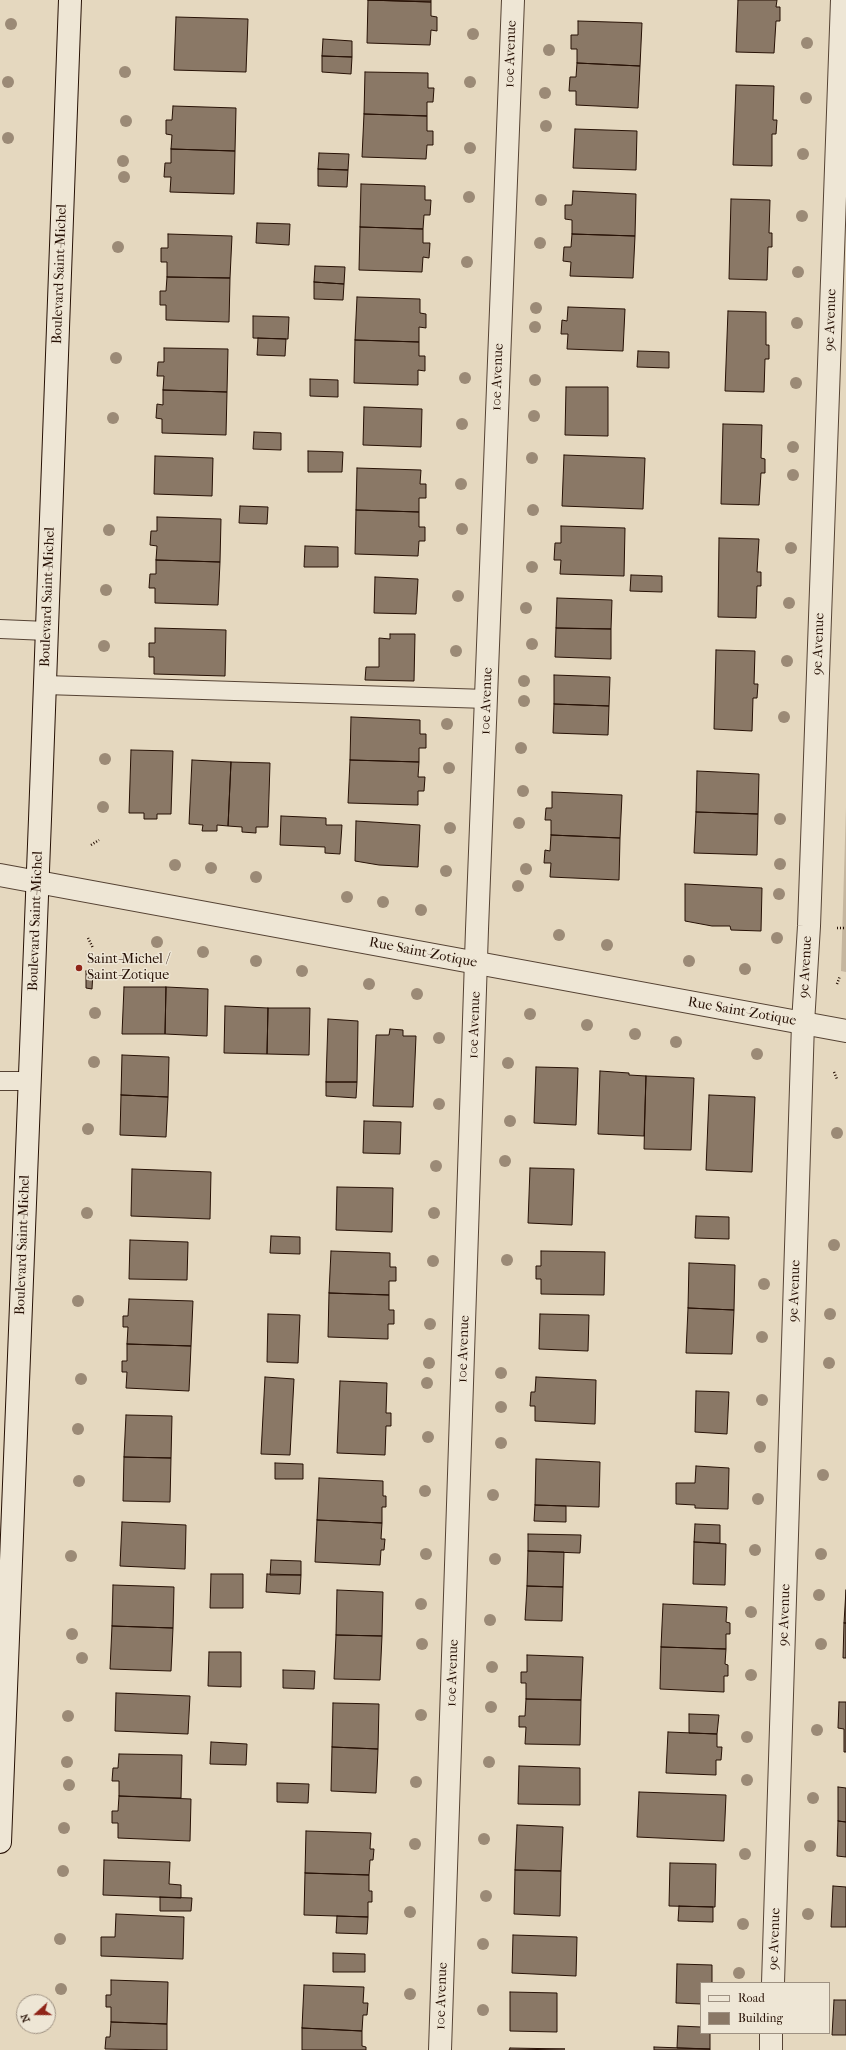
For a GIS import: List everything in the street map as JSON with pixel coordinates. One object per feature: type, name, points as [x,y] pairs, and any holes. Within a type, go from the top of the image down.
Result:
[{"type":"street","name":"Boulevard Saint-Michel","points":[[0,1842],[70,0]]},
{"type":"street","name":"10e Avenue","points":[[440,2050],[477,963],[513,0]]},
{"type":"street","name":"9e Avenue","points":[[773,1982],[804,1023],[842,0]]},
{"type":"street","name":"Rue Saint-Zotique","points":[[0,875],[846,1031]]},
{"type":"street","points":[[771,2050],[772,2034]]},
{"type":"lane","points":[[0,629],[47,631]]},
{"type":"lane","points":[[45,685],[487,699]]},
{"type":"lane","points":[[0,1081],[29,1081]]},
{"type":"path","points":[[91,845],[99,840]]},
{"type":"path","points":[[836,928],[846,928]]},
{"type":"path","points":[[88,938],[93,948]]},
{"type":"path","points":[[837,984],[840,976]]},
{"type":"path","points":[[834,1072],[837,1079]]},
{"type":"shaded area","points":[[846,807],[846,972],[841,971]]},
{"type":"building","points":[[368,0],[431,0],[431,2]]},
{"type":"building","points":[[368,0],[431,2],[431,16],[437,17],[437,31],[431,30],[430,45],[367,43]]},
{"type":"building","points":[[738,0],[777,0],[776,7],[780,7],[780,21],[776,21],[774,53],[736,52]]},
{"type":"building","points":[[176,17],[248,19],[246,72],[174,70]]},
{"type":"building","points":[[578,21],[642,23],[640,66],[577,63],[577,49],[571,49],[571,35],[578,35]]},
{"type":"building","points":[[323,39],[352,41],[352,57],[322,56]]},
{"type":"building","points":[[322,56],[352,57],[351,74],[322,72]]},
{"type":"building","points":[[577,63],[640,66],[638,108],[576,105],[576,91],[569,91],[570,77],[576,77]]},
{"type":"building","points":[[365,72],[428,73],[428,88],[434,88],[433,102],[427,102],[427,116],[364,114]]},
{"type":"building","points":[[736,85],[774,86],[773,120],[777,120],[776,134],[772,134],[772,166],[733,165]]},
{"type":"building","points":[[173,106],[236,108],[235,151],[171,149],[172,135],[166,134],[166,120],[172,120]]},
{"type":"building","points":[[364,114],[427,116],[427,131],[433,131],[433,145],[427,145],[426,159],[362,157]]},
{"type":"building","points":[[575,129],[637,131],[636,170],[573,168]]},
{"type":"building","points":[[171,149],[235,151],[234,194],[170,192],[171,177],[164,177],[165,163],[171,163]]},
{"type":"building","points":[[319,153],[349,154],[348,170],[318,169]]},
{"type":"building","points":[[318,169],[348,170],[347,187],[318,186]]},
{"type":"building","points":[[361,184],[425,186],[425,200],[431,200],[430,215],[424,215],[423,229],[360,227]]},
{"type":"building","points":[[573,191],[636,194],[635,236],[572,234],[572,220],[565,219],[565,205],[572,205]]},
{"type":"building","points":[[731,199],[770,200],[769,233],[772,233],[772,247],[768,247],[767,280],[729,279]]},
{"type":"building","points":[[257,223],[290,224],[289,245],[256,243]]},
{"type":"building","points":[[360,227],[423,229],[423,243],[430,243],[429,258],[423,257],[422,272],[359,270]]},
{"type":"building","points":[[168,234],[232,236],[230,278],[167,277],[167,262],[161,262],[161,248],[168,248]]},
{"type":"building","points":[[572,234],[635,236],[633,278],[570,276],[571,262],[563,261],[564,247],[571,247]]},
{"type":"building","points":[[315,266],[345,267],[344,284],[314,282]]},
{"type":"building","points":[[167,277],[230,278],[229,322],[166,320],[166,305],[160,305],[160,291],[166,291]]},
{"type":"building","points":[[314,282],[344,284],[343,300],[314,299]]},
{"type":"building","points":[[357,297],[420,299],[420,313],[426,314],[426,328],[419,327],[419,342],[355,340]]},
{"type":"building","points":[[568,307],[625,309],[623,351],[567,349],[568,334],[561,334],[562,320],[567,321]]},
{"type":"building","points":[[728,311],[766,312],[766,345],[769,345],[769,359],[765,359],[764,392],[725,391]]},
{"type":"building","points":[[253,316],[289,317],[288,339],[253,338]]},
{"type":"building","points":[[258,338],[286,339],[285,356],[257,355]]},
{"type":"building","points":[[355,340],[419,342],[419,356],[425,356],[425,371],[418,370],[418,385],[354,383]]},
{"type":"building","points":[[164,348],[228,349],[227,392],[163,390],[164,376],[157,376],[158,362],[164,362]]},
{"type":"building","points":[[638,351],[669,352],[669,368],[637,367]]},
{"type":"building","points":[[310,379],[338,380],[338,397],[310,396]]},
{"type":"building","points":[[566,387],[608,387],[608,436],[565,435]]},
{"type":"building","points":[[163,390],[227,392],[226,435],[162,433],[162,419],[156,418],[157,404],[163,405]]},
{"type":"building","points":[[364,407],[422,409],[421,447],[363,445]]},
{"type":"building","points":[[723,424],[762,425],[761,458],[765,459],[765,473],[761,473],[759,505],[721,504]]},
{"type":"building","points":[[254,432],[281,433],[281,450],[253,449]]},
{"type":"building","points":[[308,451],[343,452],[342,472],[308,472]]},
{"type":"building","points":[[564,455],[645,458],[643,509],[562,506]]},
{"type":"building","points":[[155,456],[213,458],[212,496],[154,494]]},
{"type":"building","points":[[357,468],[421,470],[420,484],[426,484],[426,498],[419,498],[419,512],[356,510]]},
{"type":"building","points":[[240,506],[268,507],[267,524],[239,523]]},
{"type":"building","points":[[356,510],[419,512],[419,527],[425,527],[425,541],[419,541],[418,556],[355,554]]},
{"type":"building","points":[[157,517],[221,519],[220,562],[156,560],[157,546],[150,545],[151,531],[157,531]]},
{"type":"building","points":[[561,526],[625,528],[624,576],[560,574],[561,560],[554,560],[555,543],[561,543]]},
{"type":"building","points":[[719,538],[759,539],[757,572],[761,572],[761,586],[757,586],[756,618],[718,617]]},
{"type":"building","points":[[305,546],[338,547],[338,567],[304,567]]},
{"type":"building","points":[[156,560],[220,562],[218,605],[155,603],[155,588],[149,588],[150,574],[156,574]]},
{"type":"building","points":[[631,575],[662,576],[662,592],[630,591]]},
{"type":"building","points":[[375,577],[418,579],[416,614],[374,613]]},
{"type":"building","points":[[557,598],[612,600],[611,629],[556,628]]},
{"type":"building","points":[[155,628],[226,630],[225,676],[154,674],[154,657],[149,657],[149,643],[155,643]]},
{"type":"building","points":[[556,628],[611,629],[611,659],[555,657]]},
{"type":"building","points":[[390,634],[415,634],[414,681],[365,680],[366,667],[379,667],[379,638],[390,639]]},
{"type":"building","points":[[716,650],[755,651],[754,684],[758,684],[757,698],[753,698],[752,731],[714,729]]},
{"type":"building","points":[[554,675],[610,677],[609,706],[554,704]]},
{"type":"building","points":[[554,704],[609,706],[608,735],[553,733]]},
{"type":"building","points":[[351,717],[420,720],[420,734],[426,734],[426,748],[419,748],[419,762],[350,760]]},
{"type":"building","points":[[131,750],[173,751],[171,814],[157,814],[157,819],[144,819],[144,813],[129,813]]},
{"type":"building","points":[[192,760],[231,762],[228,826],[217,825],[217,831],[202,831],[203,825],[189,824]]},
{"type":"building","points":[[350,760],[419,762],[418,777],[425,777],[424,791],[418,791],[418,805],[348,803]]},
{"type":"building","points":[[231,762],[270,763],[268,827],[256,827],[256,833],[242,832],[242,827],[228,826]]},
{"type":"building","points":[[697,771],[759,774],[758,814],[696,812]]},
{"type":"building","points":[[552,792],[622,795],[620,838],[551,835],[551,820],[545,820],[546,808],[552,808]]},
{"type":"building","points":[[696,812],[758,814],[757,855],[694,853]]},
{"type":"building","points":[[281,816],[326,818],[326,825],[342,825],[340,854],[325,853],[325,847],[280,845]]},
{"type":"building","points":[[356,821],[420,825],[418,867],[379,865],[355,861]]},
{"type":"building","points":[[551,835],[620,838],[619,880],[550,877],[551,863],[544,863],[545,850],[550,851]]},
{"type":"building","points":[[685,884],[762,888],[761,931],[731,930],[730,926],[712,926],[685,921]]},
{"type":"building","points":[[86,971],[93,971],[92,989],[86,988]]},
{"type":"building","points":[[124,987],[166,987],[165,1034],[122,1034]]},
{"type":"building","points":[[166,987],[208,989],[207,1036],[165,1034]]},
{"type":"building","points":[[225,1006],[268,1008],[267,1054],[224,1053]]},
{"type":"building","points":[[268,1008],[310,1008],[309,1055],[267,1054]]},
{"type":"building","points":[[328,1019],[358,1021],[357,1082],[326,1082]]},
{"type":"building","points":[[390,1029],[403,1030],[403,1036],[416,1036],[413,1107],[373,1106],[376,1035],[389,1035]]},
{"type":"building","points":[[122,1055],[169,1057],[168,1097],[121,1095]]},
{"type":"building","points":[[536,1067],[578,1068],[576,1125],[534,1123]]},
{"type":"building","points":[[600,1071],[646,1076],[644,1136],[598,1134]]},
{"type":"building","points":[[646,1076],[694,1078],[691,1150],[644,1149]]},
{"type":"building","points":[[326,1082],[357,1082],[356,1098],[326,1096]]},
{"type":"building","points":[[121,1095],[168,1097],[166,1137],[120,1135]]},
{"type":"building","points":[[709,1095],[755,1097],[752,1172],[706,1170]]},
{"type":"building","points":[[364,1121],[401,1122],[400,1154],[363,1153]]},
{"type":"building","points":[[530,1168],[574,1169],[572,1225],[528,1223]]},
{"type":"building","points":[[132,1169],[211,1172],[210,1219],[131,1216]]},
{"type":"building","points":[[337,1187],[393,1188],[392,1232],[336,1230]]},
{"type":"building","points":[[696,1216],[729,1217],[729,1239],[695,1238]]},
{"type":"building","points":[[271,1236],[300,1237],[300,1254],[270,1253]]},
{"type":"building","points":[[130,1240],[188,1242],[187,1280],[129,1279]]},
{"type":"building","points":[[331,1251],[390,1253],[390,1267],[396,1267],[396,1281],[389,1281],[389,1295],[329,1293]]},
{"type":"building","points":[[541,1251],[605,1252],[604,1295],[541,1294],[541,1279],[536,1279],[536,1266],[541,1266]]},
{"type":"building","points":[[689,1263],[735,1265],[734,1310],[688,1308]]},
{"type":"building","points":[[329,1293],[389,1295],[389,1310],[394,1310],[394,1324],[388,1324],[388,1339],[328,1337]]},
{"type":"building","points":[[129,1299],[193,1301],[191,1346],[127,1344],[128,1327],[123,1327],[123,1316],[128,1316]]},
{"type":"building","points":[[688,1308],[734,1310],[732,1354],[686,1353]]},
{"type":"building","points":[[268,1314],[300,1315],[298,1363],[267,1362]]},
{"type":"building","points":[[540,1314],[589,1315],[588,1351],[539,1349]]},
{"type":"building","points":[[127,1344],[191,1346],[189,1391],[126,1388],[127,1372],[122,1372],[122,1361],[127,1361]]},
{"type":"building","points":[[265,1377],[294,1379],[290,1455],[261,1454]]},
{"type":"building","points":[[536,1377],[596,1380],[595,1424],[535,1421],[535,1406],[530,1406],[531,1392],[535,1392]]},
{"type":"building","points":[[340,1381],[387,1383],[386,1413],[391,1413],[391,1426],[386,1426],[385,1455],[337,1453]]},
{"type":"building","points":[[696,1391],[729,1392],[727,1434],[695,1432]]},
{"type":"building","points":[[126,1415],[172,1416],[171,1458],[124,1457]]},
{"type":"building","points":[[124,1457],[171,1458],[170,1502],[123,1501]]},
{"type":"building","points":[[536,1459],[600,1462],[599,1507],[535,1505]]},
{"type":"building","points":[[275,1463],[303,1464],[303,1479],[275,1479]]},
{"type":"building","points":[[696,1466],[729,1468],[728,1509],[695,1508],[695,1505],[676,1504],[676,1483],[695,1483]]},
{"type":"building","points":[[319,1478],[383,1481],[383,1496],[386,1496],[386,1507],[382,1507],[382,1523],[317,1520]]},
{"type":"building","points":[[535,1505],[566,1506],[566,1522],[534,1521]]},
{"type":"building","points":[[317,1520],[382,1523],[381,1539],[385,1539],[384,1550],[381,1550],[380,1565],[315,1562]]},
{"type":"building","points":[[122,1522],[186,1525],[185,1569],[120,1566]]},
{"type":"building","points":[[695,1524],[720,1525],[720,1543],[694,1542]]},
{"type":"building","points":[[528,1534],[581,1535],[580,1553],[528,1551]]},
{"type":"building","points":[[694,1542],[726,1544],[725,1585],[693,1584]]},
{"type":"building","points":[[528,1551],[564,1552],[563,1587],[527,1586]]},
{"type":"building","points":[[271,1560],[301,1561],[301,1575],[270,1575]]},
{"type":"building","points":[[211,1574],[243,1574],[243,1608],[210,1608]]},
{"type":"building","points":[[267,1574],[301,1575],[300,1594],[266,1592]]},
{"type":"building","points":[[113,1585],[174,1587],[173,1628],[112,1626]]},
{"type":"building","points":[[527,1586],[563,1587],[562,1621],[525,1620]]},
{"type":"building","points":[[337,1590],[383,1592],[382,1636],[336,1635]]},
{"type":"building","points":[[846,1590],[846,1623],[844,1623]]},
{"type":"building","points":[[663,1604],[727,1607],[726,1622],[730,1623],[730,1634],[726,1634],[726,1649],[661,1647]]},
{"type":"building","points":[[844,1623],[846,1623],[846,1658],[843,1658]]},
{"type":"building","points":[[112,1626],[173,1628],[171,1671],[110,1669]]},
{"type":"building","points":[[336,1635],[382,1636],[380,1680],[334,1679]]},
{"type":"building","points":[[661,1647],[726,1649],[725,1664],[728,1665],[728,1676],[724,1676],[724,1692],[660,1689]]},
{"type":"building","points":[[209,1652],[241,1652],[241,1687],[208,1686]]},
{"type":"building","points":[[527,1655],[583,1657],[581,1700],[526,1699],[526,1683],[521,1683],[521,1672],[527,1672]]},
{"type":"building","points":[[283,1670],[315,1671],[314,1689],[283,1688]]},
{"type":"building","points":[[116,1693],[190,1696],[188,1734],[115,1731]]},
{"type":"building","points":[[526,1699],[581,1700],[580,1745],[525,1744],[526,1727],[519,1727],[519,1716],[525,1716]]},
{"type":"building","points":[[839,1702],[846,1702],[846,1752],[844,1752],[844,1729],[838,1728]]},
{"type":"building","points":[[333,1703],[379,1704],[378,1749],[332,1747]]},
{"type":"building","points":[[689,1714],[719,1715],[717,1734],[689,1733]]},
{"type":"building","points":[[668,1732],[717,1734],[717,1747],[722,1747],[721,1760],[716,1760],[716,1775],[666,1773]]},
{"type":"building","points":[[211,1742],[247,1744],[246,1765],[210,1764]]},
{"type":"building","points":[[332,1747],[378,1749],[376,1793],[331,1791]]},
{"type":"building","points":[[119,1754],[182,1755],[181,1798],[119,1796],[119,1781],[112,1781],[113,1768],[118,1768]]},
{"type":"building","points":[[519,1766],[580,1768],[580,1805],[518,1804]]},
{"type":"building","points":[[277,1783],[309,1784],[308,1803],[277,1802]]},
{"type":"building","points":[[838,1787],[846,1788],[846,1822],[838,1821]]},
{"type":"building","points":[[639,1792],[726,1795],[724,1841],[637,1837]]},
{"type":"building","points":[[119,1796],[191,1799],[190,1841],[118,1838],[118,1823],[112,1823],[112,1811],[118,1811]]},
{"type":"building","points":[[838,1821],[846,1822],[846,1857],[837,1856]]},
{"type":"building","points":[[517,1825],[563,1827],[561,1871],[515,1870]]},
{"type":"building","points":[[306,1831],[371,1833],[370,1849],[374,1849],[373,1860],[370,1860],[369,1875],[305,1873]]},
{"type":"building","points":[[104,1860],[170,1862],[169,1884],[181,1885],[181,1898],[103,1895]]},
{"type":"building","points":[[670,1863],[716,1864],[715,1907],[669,1906]]},
{"type":"building","points":[[515,1870],[561,1871],[560,1916],[514,1914]]},
{"type":"building","points":[[305,1873],[369,1875],[369,1891],[372,1891],[372,1902],[368,1902],[368,1917],[304,1915]]},
{"type":"building","points":[[833,1886],[846,1887],[846,1927],[831,1927]]},
{"type":"building","points":[[160,1897],[192,1898],[191,1911],[160,1911]]},
{"type":"building","points":[[679,1906],[713,1907],[713,1922],[678,1921]]},
{"type":"building","points":[[116,1914],[184,1917],[183,1959],[101,1956],[101,1937],[115,1937]]},
{"type":"building","points":[[337,1916],[368,1917],[367,1934],[336,1933]]},
{"type":"building","points":[[513,1935],[577,1937],[576,1976],[512,1973]]},
{"type":"building","points":[[333,1953],[365,1954],[365,1972],[333,1972]]},
{"type":"building","points":[[677,1964],[712,1965],[712,1982],[700,1982],[700,2004],[676,2003]]},
{"type":"building","points":[[111,1980],[168,1982],[167,2024],[111,2022],[111,2007],[106,2007],[106,1995],[111,1995]]},
{"type":"building","points":[[304,1985],[364,1987],[363,2003],[368,2003],[367,2015],[363,2015],[362,2031],[302,2028]]},
{"type":"building","points":[[510,1992],[557,1993],[557,2032],[510,2031]]},
{"type":"building","points":[[834,2000],[846,2000],[846,2035],[832,2035]]},
{"type":"building","points":[[111,2022],[167,2024],[167,2050],[105,2049],[106,2037],[110,2037]]},
{"type":"building","points":[[678,2026],[700,2027],[700,2034],[710,2034],[710,2049],[677,2048]]},
{"type":"building","points":[[302,2028],[362,2031],[362,2046],[366,2047],[366,2050],[302,2050]]},
{"type":"building","points":[[654,2047],[710,2049],[710,2050],[654,2050]]},
{"type":"building","points":[[510,2048],[565,2049],[509,2050]]},
{"type":"place","name":"Saint-Michel / Saint-Zotique","points":[[79,968]]}]
